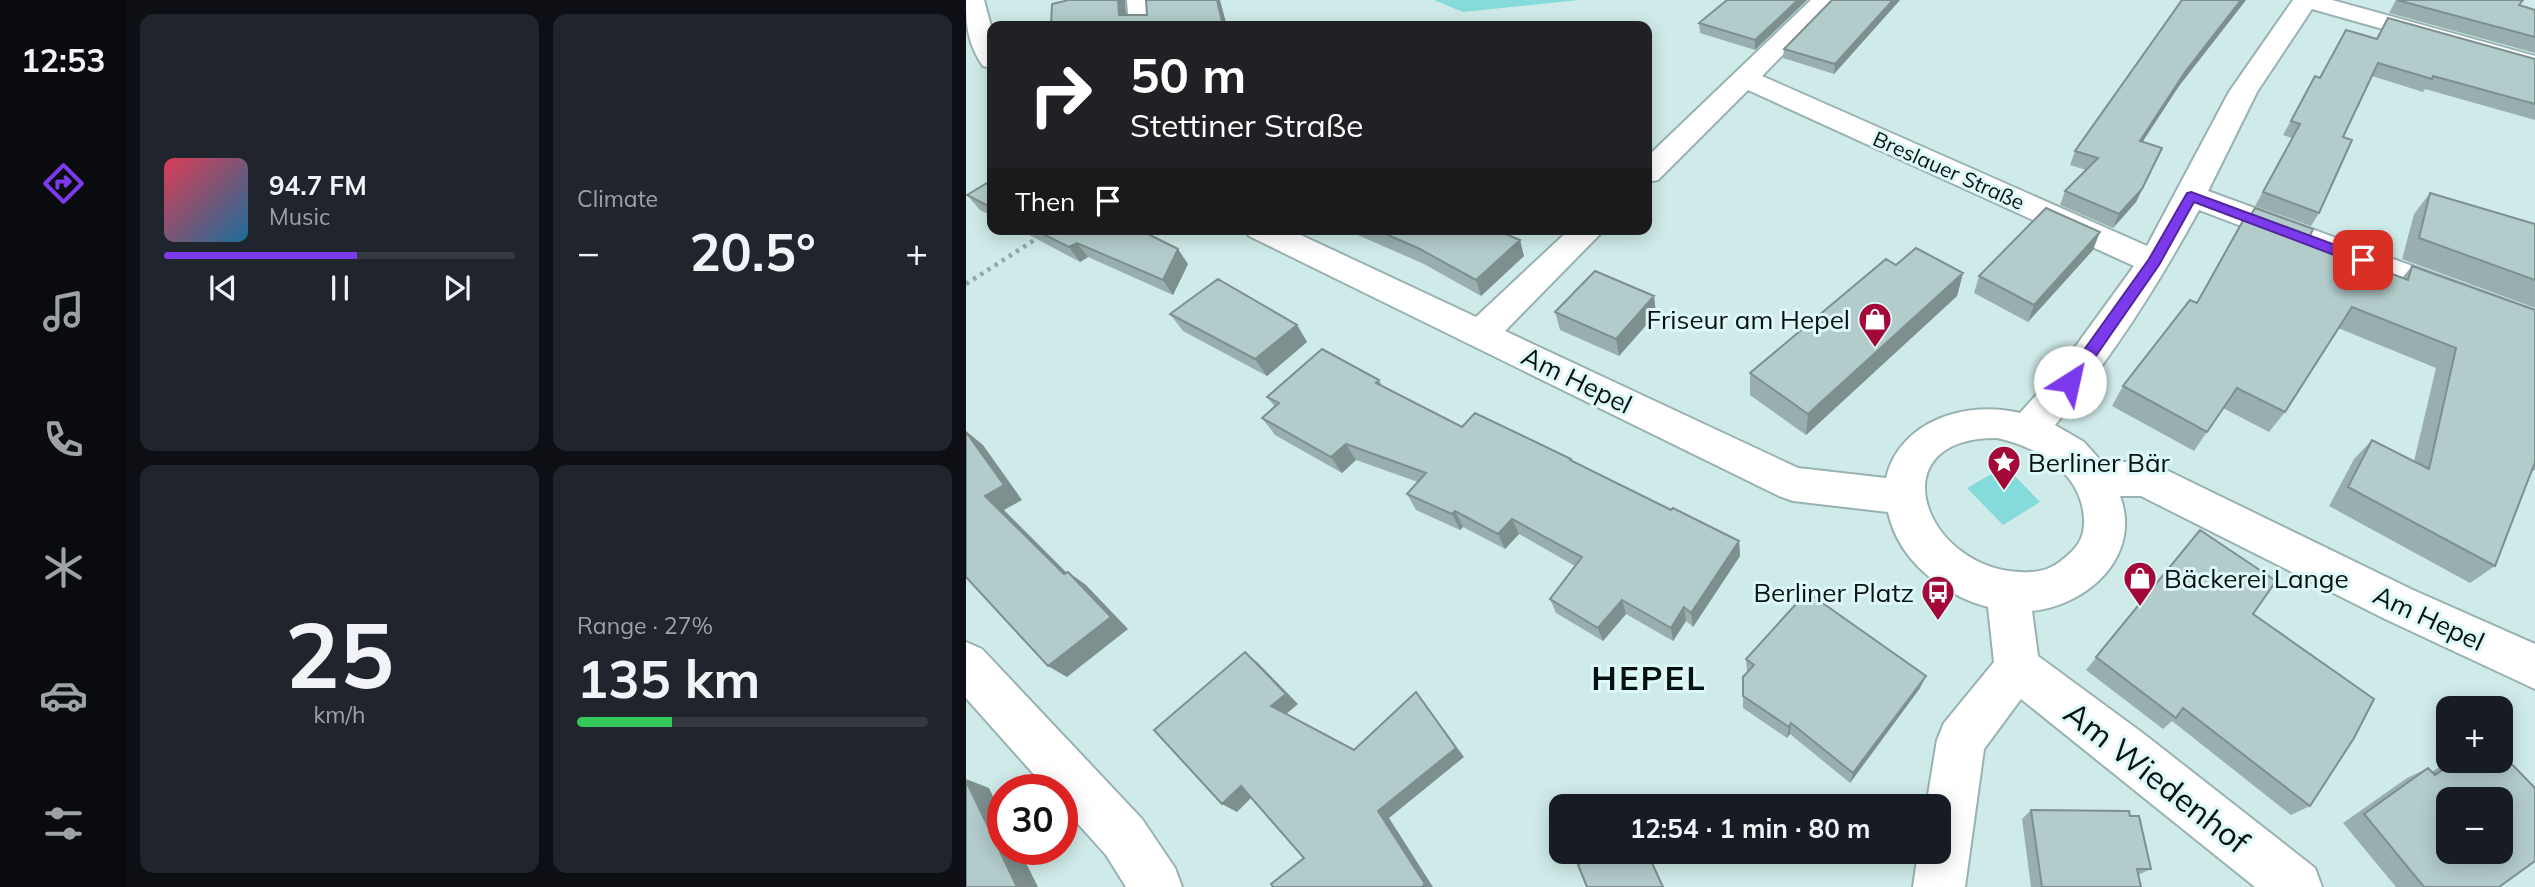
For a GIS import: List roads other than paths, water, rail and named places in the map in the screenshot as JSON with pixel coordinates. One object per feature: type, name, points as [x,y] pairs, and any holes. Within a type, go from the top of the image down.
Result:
[{"type":"street","points":[[971,0],[987,52]]},
{"type":"street","points":[[1139,0],[1141,21]]},
{"type":"street","points":[[1652,168],[1825,0]]},
{"type":"street","points":[[2028,429],[2070,382],[2154,262],[2191,196],[2243,92],[2305,0],[2535,64]]},
{"type":"street","name":"Breslauer Straße","points":[[1745,79],[2154,262]]},
{"type":"street","points":[[2191,196],[2535,324]]},
{"type":"street","name":"Am Hepel","points":[[1272,235],[1793,484],[1904,497]]},
{"type":"street","points":[[1481,334],[1583,235]]},
{"type":"street","points":[[1997,423],[2028,429],[2053,441],[2076,458],[2093,479],[2103,502],[2106,526],[2101,549],[2087,569],[2066,584],[2048,589],[2008,592],[1975,584],[1945,567],[1924,547],[1910,524],[1904,497],[1907,471],[1920,449],[1941,433],[1967,424],[1997,423]]},
{"type":"street","name":"Am Hepel","points":[[2093,479],[2146,479],[2398,604],[2535,667]]},
{"type":"street","points":[[1939,887],[1961,740],[2017,668],[2008,592]]},
{"type":"street","points":[[966,664],[1124,837],[1156,887]]},
{"type":"street","name":"Am Wiedenhof","points":[[2017,668],[2127,751],[2296,887]]},
{"type":"place","name":"Friseur am Hepel","points":[[1875,349]]},
{"type":"place","name":"Berliner Bär","points":[[2004,492]]},
{"type":"place","name":"Bäckerei Lange","points":[[2140,608]]},
{"type":"place","name":"Berliner Platz","points":[[1938,622]]},
{"type":"district","name":"HEPEL","points":[[1649,677]]}]
